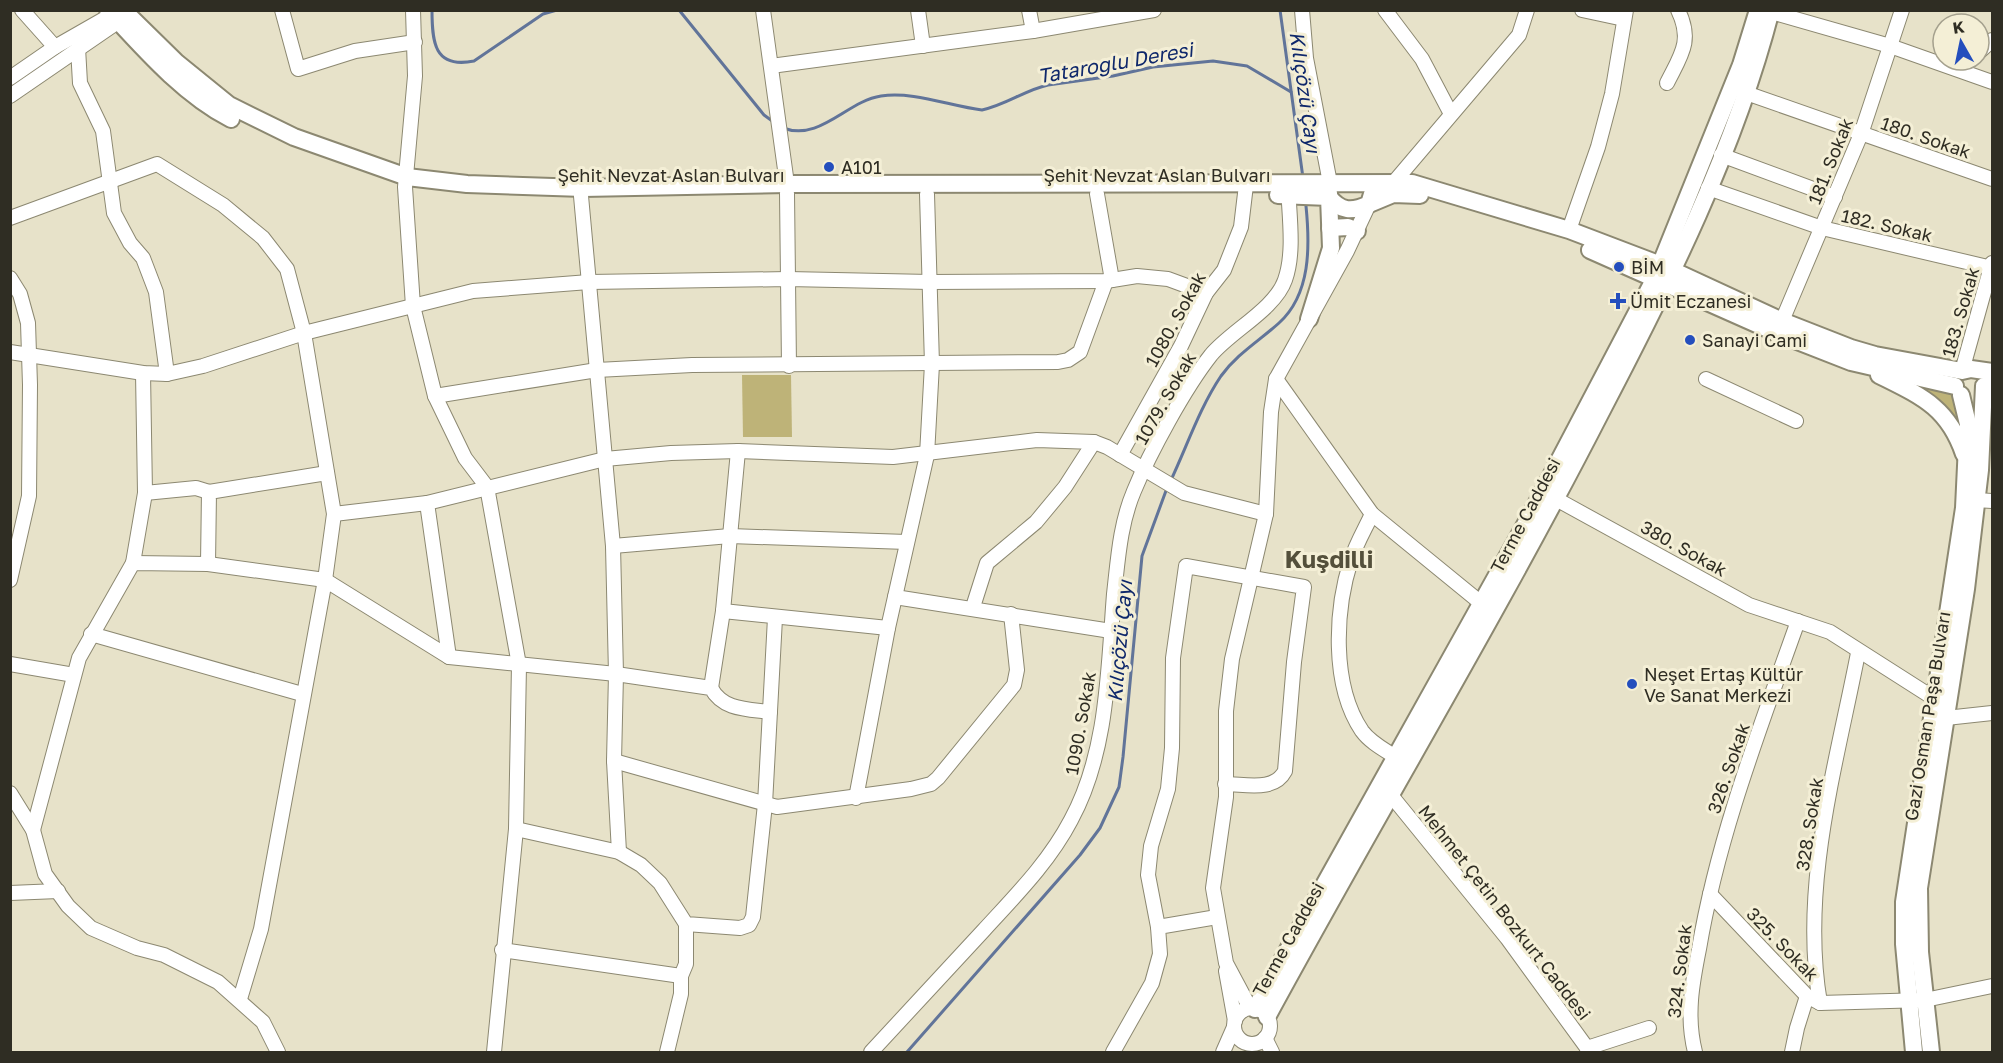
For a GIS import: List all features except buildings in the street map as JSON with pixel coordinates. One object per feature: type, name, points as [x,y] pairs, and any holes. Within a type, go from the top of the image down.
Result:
[{"type":"main road","name":"Terme Caddesi","points":[[1258,1012],[1390,794],[1556,500],[1664,274],[1708,188],[1746,93],[1767,11]]},
{"type":"main road","name":"Terme Caddesi","points":[[1258,1012],[1394,756],[1664,274],[1741,65],[1767,11]]},
{"type":"main road","name":"Şehit Nevzat Aslan Bulvarı","points":[[120,13],[229,105],[294,137],[406,182],[463,194],[581,196],[787,189],[927,194],[1324,190]]},
{"type":"main road","name":"Şehit Nevzat Aslan Bulvarı","points":[[406,182],[540,187],[1245,190]]},
{"type":"main road","points":[[1324,190],[1395,182],[1412,183],[1569,230],[1664,274],[1777,333],[1851,362],[1931,403],[1949,422],[1957,435],[1967,465]]},
{"type":"main road","points":[[1369,204],[1375,184]]},
{"type":"main road","points":[[1324,190],[1337,207],[1344,210],[1357,210],[1393,194],[1416,194],[1566,239],[1875,355],[1980,373],[1990,382],[1978,396],[1970,398],[1958,391],[1851,362]]},
{"type":"main road","points":[[1309,319],[1339,250],[1330,228],[1324,190]]},
{"type":"main road","points":[[1330,228],[1348,227],[1357,231]]},
{"type":"main road","points":[[1958,391],[1956,378],[1967,370]]},
{"type":"main road","name":"Gazi Osman Paşa Bulvarı","points":[[1914,1053],[1920,888],[1966,589],[1984,501],[1981,452],[1990,382]]},
{"type":"main road","name":"Gazi Osman Paşa Bulvarı","points":[[1931,1053],[1917,1001],[1904,902],[1951,601],[1967,465],[1968,424],[1958,391]]},
{"type":"main road","points":[[1981,452],[1992,433]]},
{"type":"street","points":[[22,10],[55,47]]},
{"type":"street","points":[[282,10],[298,69],[355,51],[415,42]]},
{"type":"street","points":[[413,10],[415,76],[406,182],[413,306],[435,396],[465,458],[487,487],[519,665],[516,829],[502,950],[494,1053]]},
{"type":"street","points":[[763,10],[787,189],[789,366]]},
{"type":"street","points":[[918,10],[923,46]]},
{"type":"street","points":[[1029,10],[1033,31]]},
{"type":"street","points":[[771,66],[1033,31],[1154,10]]},
{"type":"street","points":[[1302,10],[1306,58],[1324,190]]},
{"type":"street","points":[[1385,10],[1422,59],[1451,114]]},
{"type":"street","points":[[1395,182],[1519,35],[1527,10]]},
{"type":"street","points":[[1569,230],[1598,147],[1612,94],[1625,15],[1582,10]]},
{"type":"street","points":[[1667,83],[1687,37],[1678,10]]},
{"type":"street","name":"181. Sokak","points":[[1782,321],[1861,134],[1902,10]]},
{"type":"street","points":[[1767,11],[1931,60]]},
{"type":"street","points":[[10,78],[55,47],[120,13]]},
{"type":"street","points":[[10,96],[78,48],[120,13]]},
{"type":"street","points":[[78,48],[80,83],[103,131],[114,213],[120,228],[143,258],[156,292],[167,374]]},
{"type":"street","points":[[1966,72],[1992,82]]},
{"type":"street","name":"180. Sokak","points":[[1746,93],[1992,179]]},
{"type":"street","points":[[1721,155],[1835,197]]},
{"type":"street","points":[[10,218],[157,164],[223,205],[263,238],[287,269],[304,333],[334,514],[325,580],[302,694],[261,929],[240,999]]},
{"type":"street","name":"182. Sokak","points":[[1708,188],[1822,228],[1992,266]]},
{"type":"street","name":"1079. Sokak","points":[[1145,470],[1205,363],[1232,333],[1270,302],[1284,283],[1289,255],[1289,189]]},
{"type":"street","name":"1080. Sokak","points":[[1120,454],[1180,346],[1206,293],[1224,270],[1241,227],[1245,190]]},
{"type":"street","points":[[856,798],[888,628],[927,454],[932,364],[927,194]]},
{"type":"street","points":[[435,396],[597,370],[692,365],[789,366],[1068,360],[1080,352],[1109,280],[1097,194]]},
{"type":"street","points":[[581,196],[613,546],[616,674],[614,761],[618,852]]},
{"type":"street","points":[[1339,250],[1357,231],[1369,204]]},
{"type":"street","name":"183. Sokak","points":[[1967,370],[1992,266]]},
{"type":"street","points":[[10,352],[28,353],[143,373],[167,374],[203,366],[304,333],[473,291],[589,282],[788,279],[930,282],[1109,280],[1157,277],[1206,293]]},
{"type":"street","points":[[10,278],[24,306],[28,323],[29,496],[10,580]]},
{"type":"street","points":[[1226,963],[1270,1028],[1265,1038],[1247,1048],[1239,1038],[1235,1024],[1213,888],[1224,811],[1226,711],[1236,642],[1266,514],[1271,412],[1276,379],[1309,319]]},
{"type":"street","points":[[33,830],[84,645],[133,563],[145,493],[143,373]]},
{"type":"street","points":[[1276,379],[1372,514],[1481,603]]},
{"type":"street","points":[[1706,379],[1796,421]]},
{"type":"street","points":[[334,514],[427,503],[605,459],[738,451],[893,457],[1009,441],[1094,442],[1120,454],[1184,493],[1266,514]]},
{"type":"street","points":[[973,607],[987,563],[1036,522],[1065,487],[1094,442]]},
{"type":"street","points":[[738,451],[723,611],[711,688],[717,699],[728,706],[770,712]]},
{"type":"street","name":"1090. Sokak","points":[[871,1053],[1036,873],[1071,821],[1087,788],[1097,748],[1123,524],[1145,470]]},
{"type":"street","points":[[145,493],[196,488],[208,492],[327,473]]},
{"type":"street","points":[[208,492],[208,564]]},
{"type":"street","name":"380. Sokak","points":[[1556,500],[1749,605],[1830,632],[1858,653],[1935,699]]},
{"type":"street","points":[[427,503],[449,657]]},
{"type":"street","points":[[1372,514],[1354,552],[1345,581],[1338,631],[1340,658],[1345,687],[1362,731],[1374,743],[1394,756]]},
{"type":"street","points":[[613,546],[730,536],[907,542]]},
{"type":"street","points":[[133,563],[208,564],[325,580],[449,657],[616,674],[711,688]]},
{"type":"street","points":[[1113,1053],[1137,1012],[1157,969],[1160,954],[1158,927],[1148,875],[1151,846],[1167,789],[1172,748],[1173,658],[1186,566],[1305,587],[1294,662],[1285,771],[1280,781],[1271,785],[1225,784]]},
{"type":"street","points":[[895,597],[973,607],[1111,631]]},
{"type":"street","points":[[723,611],[888,628]]},
{"type":"street","points":[[614,761],[765,804],[790,806],[856,798],[931,784],[1014,685],[1017,670],[1011,614]]},
{"type":"street","points":[[686,924],[740,928],[749,925],[753,917],[765,804],[775,618]]},
{"type":"street","name":"326. Sokak","points":[[1710,894],[1727,827],[1798,621]]},
{"type":"street","points":[[91,634],[302,694]]},
{"type":"street","name":"328. Sokak","points":[[1820,1003],[1815,959],[1814,910],[1826,824],[1858,653]]},
{"type":"street","points":[[10,664],[74,675]]},
{"type":"street","points":[[1947,718],[1992,713]]},
{"type":"street","points":[[10,793],[33,830],[45,874],[68,906],[91,928],[192,968],[240,999],[263,1022],[278,1053]]},
{"type":"street","name":"Mehmet Çetin Bozkurt Caddesi","points":[[1390,794],[1507,938],[1588,1050]]},
{"type":"street","points":[[516,829],[618,852],[641,865],[660,883],[686,924],[686,964],[681,976],[681,994],[666,1053]]},
{"type":"street","points":[[10,893],[58,891]]},
{"type":"street","name":"325. Sokak","points":[[1710,894],[1807,996],[1820,1003],[1917,1001],[1992,986]]},
{"type":"street","name":"324. Sokak","points":[[1695,1053],[1689,1003],[1710,894]]},
{"type":"street","points":[[1158,927],[1217,917]]},
{"type":"street","points":[[502,950],[681,976]]},
{"type":"street","points":[[1792,1053],[1807,996]]},
{"type":"street","points":[[1223,1053],[1241,1012],[1258,1012]]},
{"type":"street","name":"324. Sokak","points":[[1588,1050],[1649,1028]]},
{"type":"street","points":[[1265,1038],[1272,1053]]},
{"type":"shaded area","points":[[742,375],[791,375],[792,437],[743,437]]},
{"type":"shaded area","points":[[1913,384],[1954,390],[1957,420],[1943,404]]},
{"type":"waterway","name":"Tataroğlu Deresi","points":[[432,10],[433,33],[438,51],[451,61],[461,62],[474,61],[543,14],[557,10]]},
{"type":"waterway","name":"Tataroğlu Deresi","points":[[679,10],[764,115],[775,123]]},
{"type":"waterway","name":"Kılıçözü Çayı","points":[[1280,10],[1303,178]]},
{"type":"waterway","name":"Tataroğlu Deresi","points":[[783,128],[796,131],[809,130],[869,99],[881,96],[919,97],[982,110],[1048,85],[1113,76],[1153,67],[1213,61],[1247,66],[1291,92]]},
{"type":"waterway","name":"Kılıçözü Çayı","points":[[1171,480],[1200,414],[1221,376],[1241,354],[1279,323],[1290,311],[1297,298],[1303,284],[1308,253],[1306,206]]},
{"type":"waterway","name":"Kılıçözü Çayı","points":[[907,1052],[1080,855],[1100,828],[1119,787],[1142,556],[1167,488]]},
{"type":"place","name":"A101","points":[[829,167]]},
{"type":"place","name":"BİM","points":[[1619,267]]},
{"type":"place","name":"Ümit Eczanesi","points":[[1618,301]]},
{"type":"place","name":"Sanayi Cami","points":[[1690,340]]},
{"type":"place","name":"Neşet Ertaş Kültür Ve Sanat Merkezi","points":[[1632,684]]},
{"type":"district","name":"Kuşdilli","points":[[1329,558]]}]
